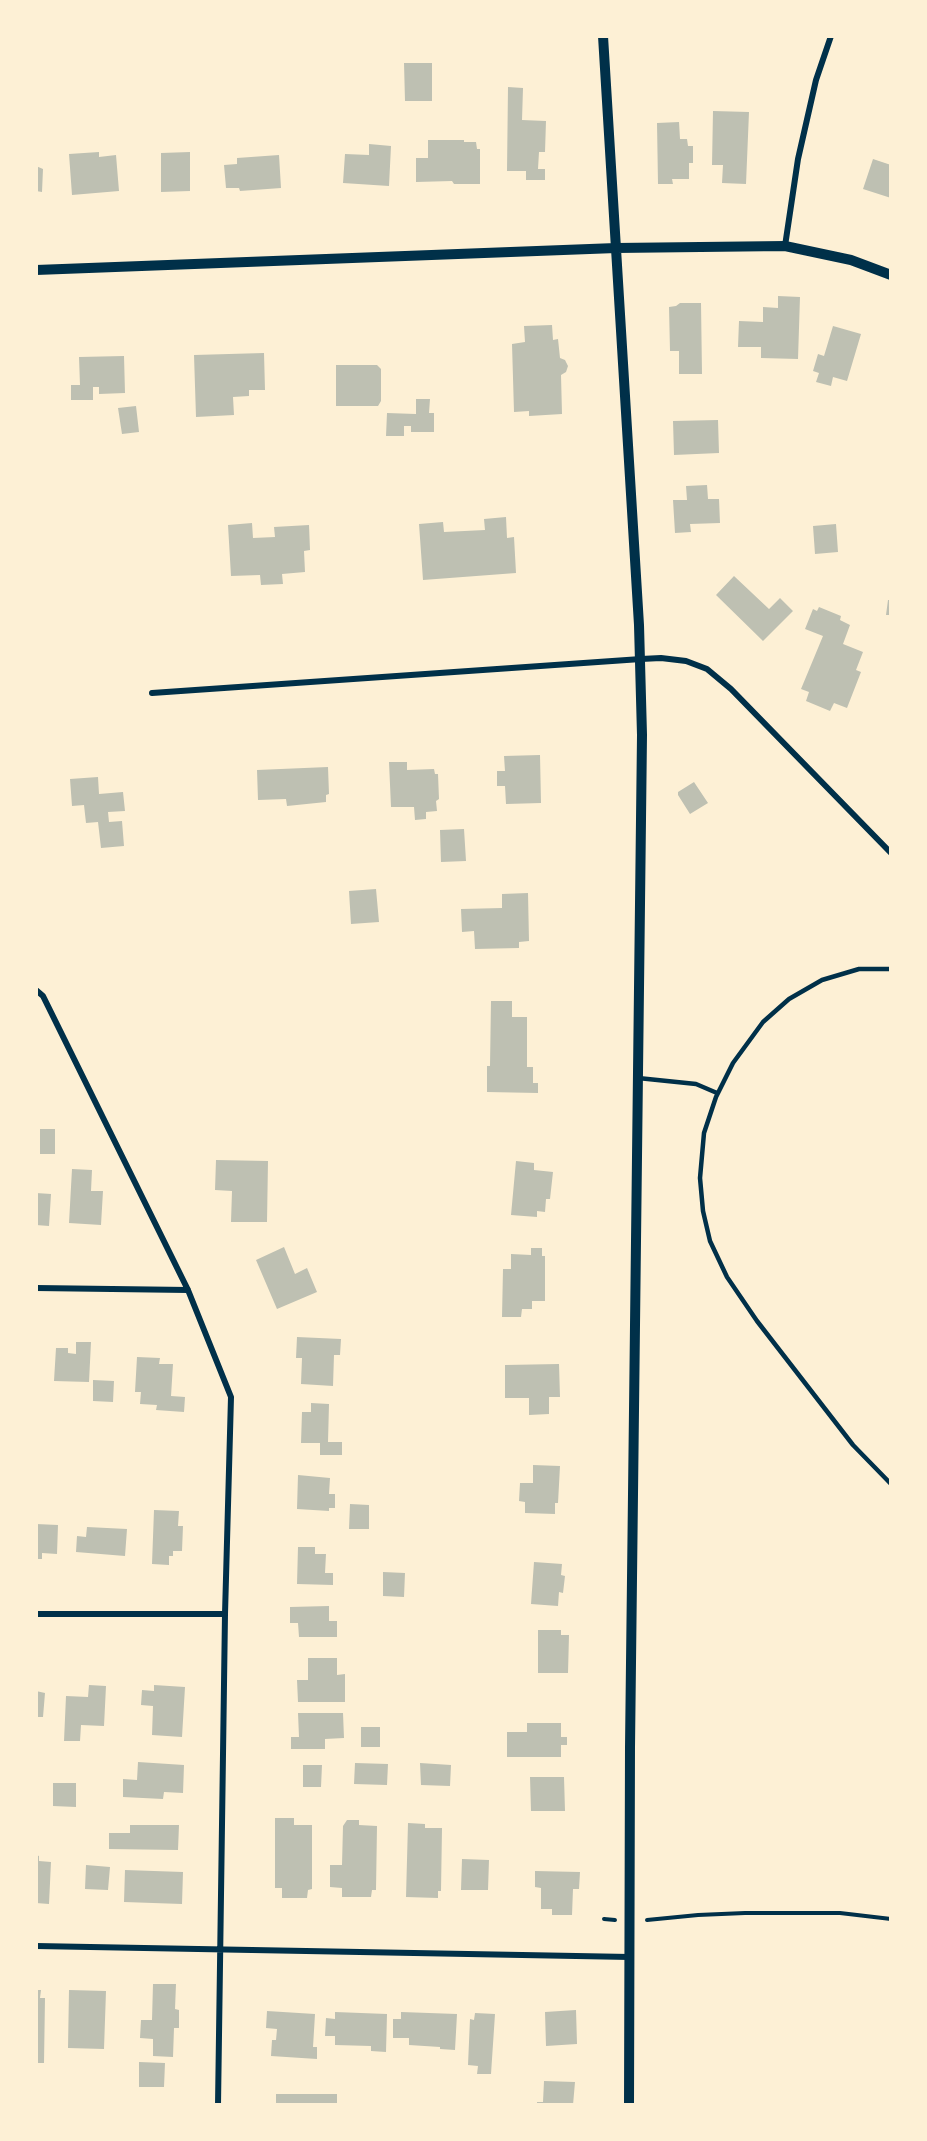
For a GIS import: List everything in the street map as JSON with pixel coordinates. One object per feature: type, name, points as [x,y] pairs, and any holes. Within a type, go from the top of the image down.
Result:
[{"type":"street","points":[[603,36],[641,659],[643,748],[629,2105]]},
{"type":"street","points":[[785,246],[798,159],[816,80],[831,36]]},
{"type":"street","points":[[36,270],[616,248],[785,246],[851,260],[891,275]]},
{"type":"street","points":[[152,693],[641,659],[661,658],[686,661],[707,669],[731,689],[891,853]]},
{"type":"street","points":[[36,990],[43,996],[188,1290],[231,1397],[225,1614],[218,2105]]},
{"type":"street","points":[[36,1288],[188,1290]]},
{"type":"street","points":[[36,1614],[225,1614]]},
{"type":"street","points":[[36,1946],[630,1957]]},
{"type":"lane","points":[[891,969],[864,968],[839,974],[813,984],[768,1016],[733,1062],[717,1093],[704,1133],[700,1166],[703,1211],[708,1235],[715,1255],[732,1286],[861,1453],[891,1484]]},
{"type":"lane","points":[[638,1078],[696,1084],[717,1093]]},
{"type":"path","points":[[604,1920],[651,1921],[698,1914],[745,1913],[840,1913],[891,1919]]},
{"type":"building","points":[[404,63],[432,63],[432,101],[405,101]]},
{"type":"building","points":[[508,87],[523,88],[522,120],[546,121],[545,152],[539,152],[538,169],[545,169],[545,180],[526,180],[526,171],[507,171]]},
{"type":"building","points":[[713,111],[749,112],[746,184],[722,183],[723,165],[712,165]]},
{"type":"building","points":[[679,122],[680,139],[687,139],[688,146],[693,146],[693,163],[689,163],[689,179],[672,179],[673,184],[658,184],[657,123]]},
{"type":"building","points":[[428,140],[476,142],[477,149],[480,149],[480,184],[454,184],[452,181],[416,182],[416,158],[428,158]]},
{"type":"building","points":[[369,144],[391,146],[389,186],[343,183],[345,154],[369,155]]},
{"type":"building","points":[[99,152],[99,157],[116,155],[119,191],[72,195],[69,154]]},
{"type":"building","points":[[190,152],[190,191],[161,192],[161,153]]},
{"type":"building","points":[[279,155],[281,188],[240,191],[239,188],[226,188],[224,165],[237,164],[237,158]]},
{"type":"building","points":[[873,159],[891,165],[891,198],[863,189]]},
{"type":"building","points":[[36,166],[43,169],[42,192],[36,191]]},
{"type":"building","points":[[778,296],[800,297],[798,359],[761,358],[761,347],[738,347],[739,321],[763,322],[763,307],[778,308]]},
{"type":"building","points":[[680,303],[701,303],[702,374],[679,374],[679,351],[670,351],[669,307]]},
{"type":"building","points":[[552,325],[553,340],[558,339],[560,358],[565,360],[568,366],[566,372],[561,375],[562,414],[529,416],[529,411],[514,412],[512,344],[525,342],[524,326]]},
{"type":"building","points":[[833,326],[861,334],[847,381],[833,377],[831,386],[816,382],[819,373],[813,371],[818,354],[824,356]]},
{"type":"building","points":[[264,353],[265,390],[249,390],[249,396],[233,397],[234,415],[196,417],[194,355]]},
{"type":"building","points":[[124,356],[125,393],[99,394],[99,387],[93,387],[93,400],[71,400],[71,385],[80,385],[79,357]]},
{"type":"building","points":[[336,365],[377,365],[381,369],[381,401],[378,406],[336,406]]},
{"type":"building","points":[[416,399],[430,399],[429,413],[434,413],[434,432],[411,432],[411,426],[404,426],[404,436],[386,436],[387,413],[416,414]]},
{"type":"building","points":[[136,406],[139,432],[122,434],[118,408]]},
{"type":"building","points":[[718,420],[719,453],[674,455],[673,421]]},
{"type":"building","points":[[707,485],[708,499],[719,499],[720,523],[690,524],[691,532],[675,533],[673,500],[687,500],[686,486]]},
{"type":"building","points":[[506,517],[507,538],[514,537],[516,573],[423,580],[419,524],[443,522],[444,532],[485,530],[484,519]]},
{"type":"building","points":[[252,523],[253,538],[275,537],[274,527],[309,525],[310,550],[304,551],[305,572],[282,574],[283,584],[261,585],[260,575],[231,576],[228,525]]},
{"type":"building","points":[[836,524],[838,552],[815,554],[813,526]]},
{"type":"building","points":[[734,576],[769,609],[780,598],[793,611],[763,641],[716,595]]},
{"type":"building","points":[[888,600],[891,600],[891,615],[886,615]]},
{"type":"building","points":[[819,607],[841,616],[840,620],[850,625],[843,644],[863,652],[856,670],[861,672],[847,708],[834,703],[830,711],[806,701],[809,692],[801,689],[823,636],[805,629],[813,609],[817,611]]},
{"type":"building","points":[[540,755],[541,803],[506,804],[505,786],[497,786],[497,771],[505,771],[504,756]]},
{"type":"building","points":[[389,762],[407,762],[407,770],[434,769],[435,774],[438,774],[437,811],[426,812],[426,819],[415,820],[414,807],[391,807]]},
{"type":"building","points":[[328,767],[329,794],[326,795],[326,802],[287,806],[286,799],[258,800],[257,770]]},
{"type":"building","points":[[98,777],[99,794],[123,792],[125,811],[108,812],[109,822],[122,821],[124,846],[101,848],[98,822],[86,823],[84,805],[72,806],[70,779]]},
{"type":"building","points":[[694,782],[708,803],[690,814],[678,792]]},
{"type":"building","points":[[464,829],[466,861],[441,862],[440,830]]},
{"type":"building","points":[[376,889],[379,922],[351,924],[349,891]]},
{"type":"building","points":[[528,893],[529,941],[519,942],[519,948],[475,949],[474,931],[462,932],[461,909],[502,908],[502,894]]},
{"type":"building","points":[[491,1001],[512,1001],[512,1017],[527,1017],[527,1067],[533,1067],[533,1083],[538,1083],[538,1093],[487,1092],[487,1066],[490,1066]]},
{"type":"building","points":[[40,1129],[55,1129],[55,1154],[40,1154]]},
{"type":"building","points":[[216,1160],[268,1161],[267,1222],[231,1222],[232,1191],[215,1190]]},
{"type":"building","points":[[516,1161],[534,1163],[534,1170],[553,1172],[550,1199],[546,1199],[545,1212],[537,1211],[537,1217],[511,1215]]},
{"type":"building","points":[[72,1169],[92,1170],[91,1191],[103,1191],[101,1225],[69,1223]]},
{"type":"building","points":[[36,1193],[51,1194],[49,1226],[36,1225]]},
{"type":"building","points":[[284,1247],[295,1274],[307,1268],[317,1292],[277,1309],[256,1260]]},
{"type":"building","points":[[531,1248],[542,1248],[542,1256],[545,1256],[545,1301],[532,1301],[532,1309],[522,1309],[521,1317],[502,1317],[503,1269],[511,1269],[511,1254],[531,1255]]},
{"type":"building","points":[[297,1337],[341,1339],[340,1355],[334,1355],[333,1386],[301,1384],[302,1358],[296,1358]]},
{"type":"building","points":[[76,1342],[91,1342],[89,1382],[54,1381],[56,1348],[68,1348],[68,1353],[76,1354]]},
{"type":"building","points":[[137,1357],[160,1358],[159,1364],[173,1364],[171,1396],[185,1397],[184,1412],[156,1410],[157,1405],[140,1404],[141,1392],[135,1392]]},
{"type":"building","points":[[559,1364],[560,1397],[549,1397],[549,1414],[529,1415],[529,1398],[505,1398],[505,1365]]},
{"type":"building","points":[[93,1380],[114,1381],[113,1402],[93,1401]]},
{"type":"building","points":[[311,1403],[329,1404],[328,1442],[342,1442],[342,1455],[320,1455],[320,1443],[301,1443],[302,1412],[311,1412]]},
{"type":"building","points":[[533,1465],[560,1466],[558,1503],[555,1503],[555,1514],[525,1513],[525,1502],[519,1501],[520,1483],[533,1483]]},
{"type":"building","points":[[298,1475],[330,1478],[329,1494],[335,1494],[335,1508],[329,1508],[329,1511],[297,1509]]},
{"type":"building","points":[[350,1504],[369,1505],[369,1529],[349,1529]]},
{"type":"building","points":[[154,1510],[179,1511],[178,1526],[183,1526],[182,1551],[173,1551],[173,1556],[169,1556],[169,1565],[152,1564]]},
{"type":"building","points":[[36,1524],[58,1525],[57,1554],[42,1553],[42,1559],[36,1559]]},
{"type":"building","points":[[87,1527],[127,1529],[125,1556],[76,1552],[77,1536],[86,1537]]},
{"type":"building","points":[[298,1547],[315,1547],[315,1554],[326,1554],[325,1573],[333,1573],[333,1585],[297,1584]]},
{"type":"building","points":[[534,1562],[562,1564],[561,1575],[565,1576],[563,1593],[559,1592],[558,1606],[531,1604]]},
{"type":"building","points":[[383,1572],[405,1573],[404,1597],[383,1596]]},
{"type":"building","points":[[329,1606],[329,1621],[337,1621],[337,1637],[299,1637],[298,1623],[290,1623],[290,1607]]},
{"type":"building","points":[[538,1630],[561,1630],[561,1635],[569,1635],[568,1673],[538,1673]]},
{"type":"building","points":[[308,1658],[337,1658],[337,1675],[345,1674],[345,1702],[298,1702],[297,1680],[308,1680]]},
{"type":"building","points":[[89,1685],[106,1686],[104,1726],[81,1725],[80,1741],[64,1741],[66,1696],[88,1697]]},
{"type":"building","points":[[154,1685],[185,1687],[182,1737],[152,1735],[153,1706],[141,1705],[142,1690],[154,1691]]},
{"type":"building","points":[[36,1691],[45,1693],[43,1717],[36,1717]]},
{"type":"building","points":[[298,1713],[343,1713],[344,1738],[325,1739],[325,1749],[291,1749],[291,1737],[299,1737]]},
{"type":"building","points":[[527,1723],[561,1723],[561,1737],[567,1737],[567,1745],[561,1745],[561,1757],[507,1757],[507,1732],[527,1732]]},
{"type":"building","points":[[361,1727],[380,1727],[380,1747],[361,1747]]},
{"type":"building","points":[[138,1762],[184,1765],[183,1793],[164,1792],[163,1799],[123,1797],[123,1779],[137,1780]]},
{"type":"building","points":[[355,1763],[388,1764],[387,1785],[354,1784]]},
{"type":"building","points":[[420,1763],[451,1765],[450,1786],[421,1785]]},
{"type":"building","points":[[303,1765],[322,1765],[321,1787],[303,1787]]},
{"type":"building","points":[[530,1777],[564,1777],[565,1811],[531,1811]]},
{"type":"building","points":[[53,1783],[76,1783],[76,1807],[53,1806]]},
{"type":"building","points":[[275,1818],[294,1818],[294,1825],[312,1825],[312,1889],[308,1890],[307,1898],[282,1898],[282,1888],[275,1888]]},
{"type":"building","points":[[347,1820],[359,1820],[359,1825],[377,1826],[376,1890],[372,1890],[371,1897],[342,1897],[342,1888],[330,1887],[330,1865],[342,1865],[343,1826]]},
{"type":"building","points":[[408,1823],[425,1824],[425,1828],[442,1828],[441,1891],[438,1891],[438,1898],[406,1897]]},
{"type":"building","points":[[130,1825],[179,1825],[178,1850],[109,1849],[109,1833],[130,1833]]},
{"type":"building","points":[[36,1855],[39,1856],[39,1861],[51,1862],[49,1904],[36,1903]]},
{"type":"building","points":[[462,1859],[489,1860],[488,1890],[461,1890]]},
{"type":"building","points":[[86,1865],[110,1867],[108,1890],[85,1889]]},
{"type":"building","points":[[125,1870],[183,1872],[182,1904],[124,1902]]},
{"type":"building","points":[[535,1871],[580,1872],[579,1889],[573,1889],[572,1915],[552,1915],[552,1909],[541,1909],[541,1888],[535,1887]]},
{"type":"building","points":[[153,1984],[176,1984],[175,2009],[179,2010],[179,2028],[174,2028],[173,2057],[153,2056],[153,2039],[140,2038],[141,2020],[152,2020]]},
{"type":"building","points":[[36,1990],[41,1990],[40,1998],[45,1998],[44,2063],[36,2063]]},
{"type":"building","points":[[69,1990],[106,1991],[104,2049],[68,2048]]},
{"type":"building","points":[[576,2010],[577,2044],[546,2046],[545,2012]]},
{"type":"building","points":[[267,2011],[315,2014],[313,2047],[317,2047],[317,2059],[271,2056],[272,2040],[276,2040],[277,2029],[266,2028]]},
{"type":"building","points":[[335,2012],[387,2014],[386,2052],[371,2051],[371,2046],[335,2045],[335,2036],[325,2036],[326,2018],[335,2019]]},
{"type":"building","points":[[401,2012],[457,2014],[455,2050],[409,2045],[409,2038],[393,2038],[393,2019],[401,2019]]},
{"type":"building","points":[[475,2013],[495,2014],[491,2074],[477,2074],[478,2066],[468,2065],[470,2019],[474,2020]]},
{"type":"building","points":[[139,2062],[165,2063],[164,2087],[139,2087]]},
{"type":"building","points":[[544,2081],[575,2082],[573,2105],[537,2105],[537,2102],[543,2102]]},
{"type":"building","points":[[276,2094],[337,2094],[337,2105],[276,2105]]}]
